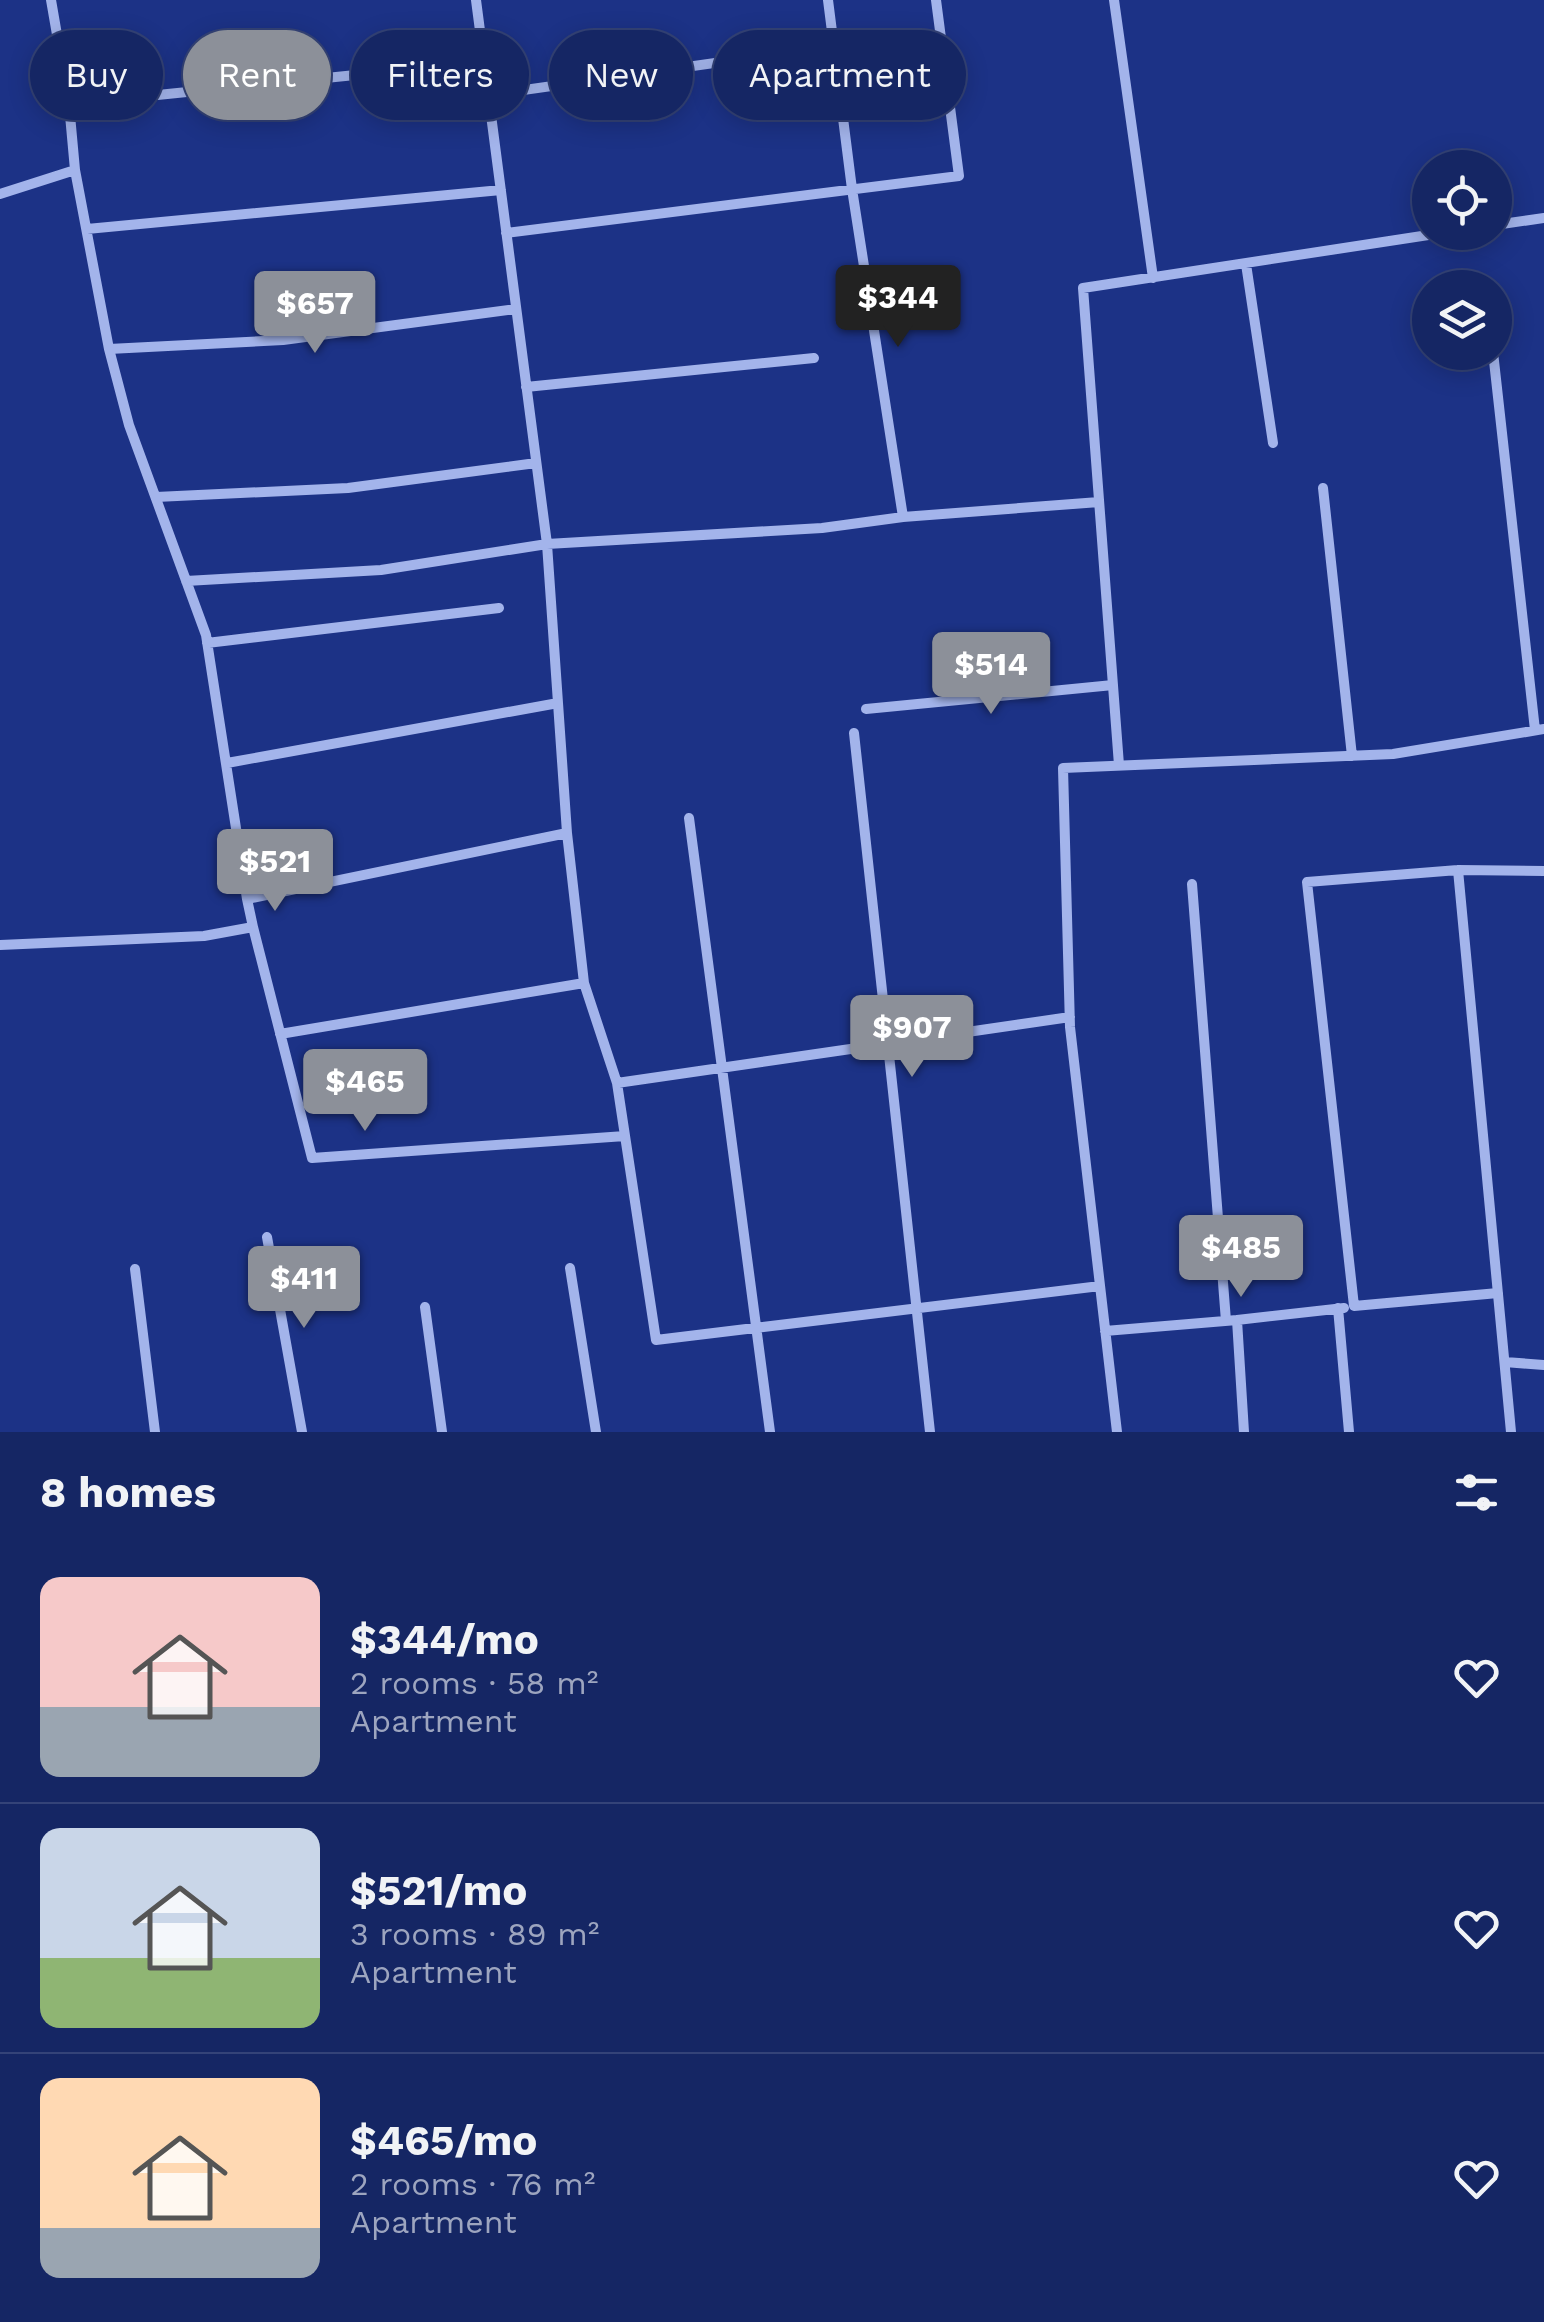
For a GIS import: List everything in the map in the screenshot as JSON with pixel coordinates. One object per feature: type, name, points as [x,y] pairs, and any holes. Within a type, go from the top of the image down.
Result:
[{"type":"street","points":[[51,0],[56,30]]},
{"type":"street","points":[[476,0],[480,30]]},
{"type":"street","points":[[828,0],[832,30]]},
{"type":"street","points":[[506,233],[959,176],[936,0]]},
{"type":"street","points":[[1114,0],[1153,278]]},
{"type":"street","points":[[529,90],[713,64]]},
{"type":"street","points":[[163,94],[351,75]]},
{"type":"street","points":[[70,120],[75,170],[109,349],[130,425],[207,642],[247,899],[312,1158],[625,1136]]},
{"type":"street","points":[[492,120],[546,544],[567,833],[584,983],[617,1084],[656,1340],[1100,1286]]},
{"type":"street","points":[[843,120],[903,517]]},
{"type":"street","points":[[0,194],[75,170]]},
{"type":"street","points":[[87,228],[501,190]]},
{"type":"street","points":[[1512,223],[1544,218]]},
{"type":"street","points":[[1119,766],[1083,288],[1412,238]]},
{"type":"street","points":[[1246,264],[1273,444]]},
{"type":"street","points":[[109,349],[284,340],[516,308]]},
{"type":"street","points":[[526,387],[814,358]]},
{"type":"street","points":[[1117,1432],[1070,1017],[1064,768],[1393,754],[1539,730],[1496,370]]},
{"type":"street","points":[[156,496],[348,488],[536,462]]},
{"type":"street","points":[[1323,488],[1352,756]]},
{"type":"street","points":[[186,581],[381,570],[546,544],[822,528],[903,517],[1099,502]]},
{"type":"street","points":[[207,642],[499,608]]},
{"type":"street","points":[[866,709],[1113,684]]},
{"type":"street","points":[[226,763],[558,703]]},
{"type":"street","points":[[854,733],[930,1432]]},
{"type":"street","points":[[690,818],[770,1432]]},
{"type":"street","points":[[247,899],[567,833]]},
{"type":"street","points":[[1354,1306],[1308,882],[1458,870],[1544,871]]},
{"type":"street","points":[[1458,870],[1511,1432]]},
{"type":"street","points":[[1192,884],[1244,1432]]},
{"type":"street","points":[[0,945],[204,936],[253,928]]},
{"type":"street","points":[[280,1034],[584,983]]},
{"type":"street","points":[[617,1084],[1070,1017]]},
{"type":"street","points":[[267,1237],[302,1432]]},
{"type":"street","points":[[570,1268],[596,1432]]},
{"type":"street","points":[[136,1270],[155,1432]]},
{"type":"street","points":[[1105,1331],[1498,1294]]},
{"type":"street","points":[[425,1308],[442,1432]]},
{"type":"street","points":[[1338,1308],[1349,1432]]},
{"type":"street","points":[[1504,1362],[1544,1365]]}]
